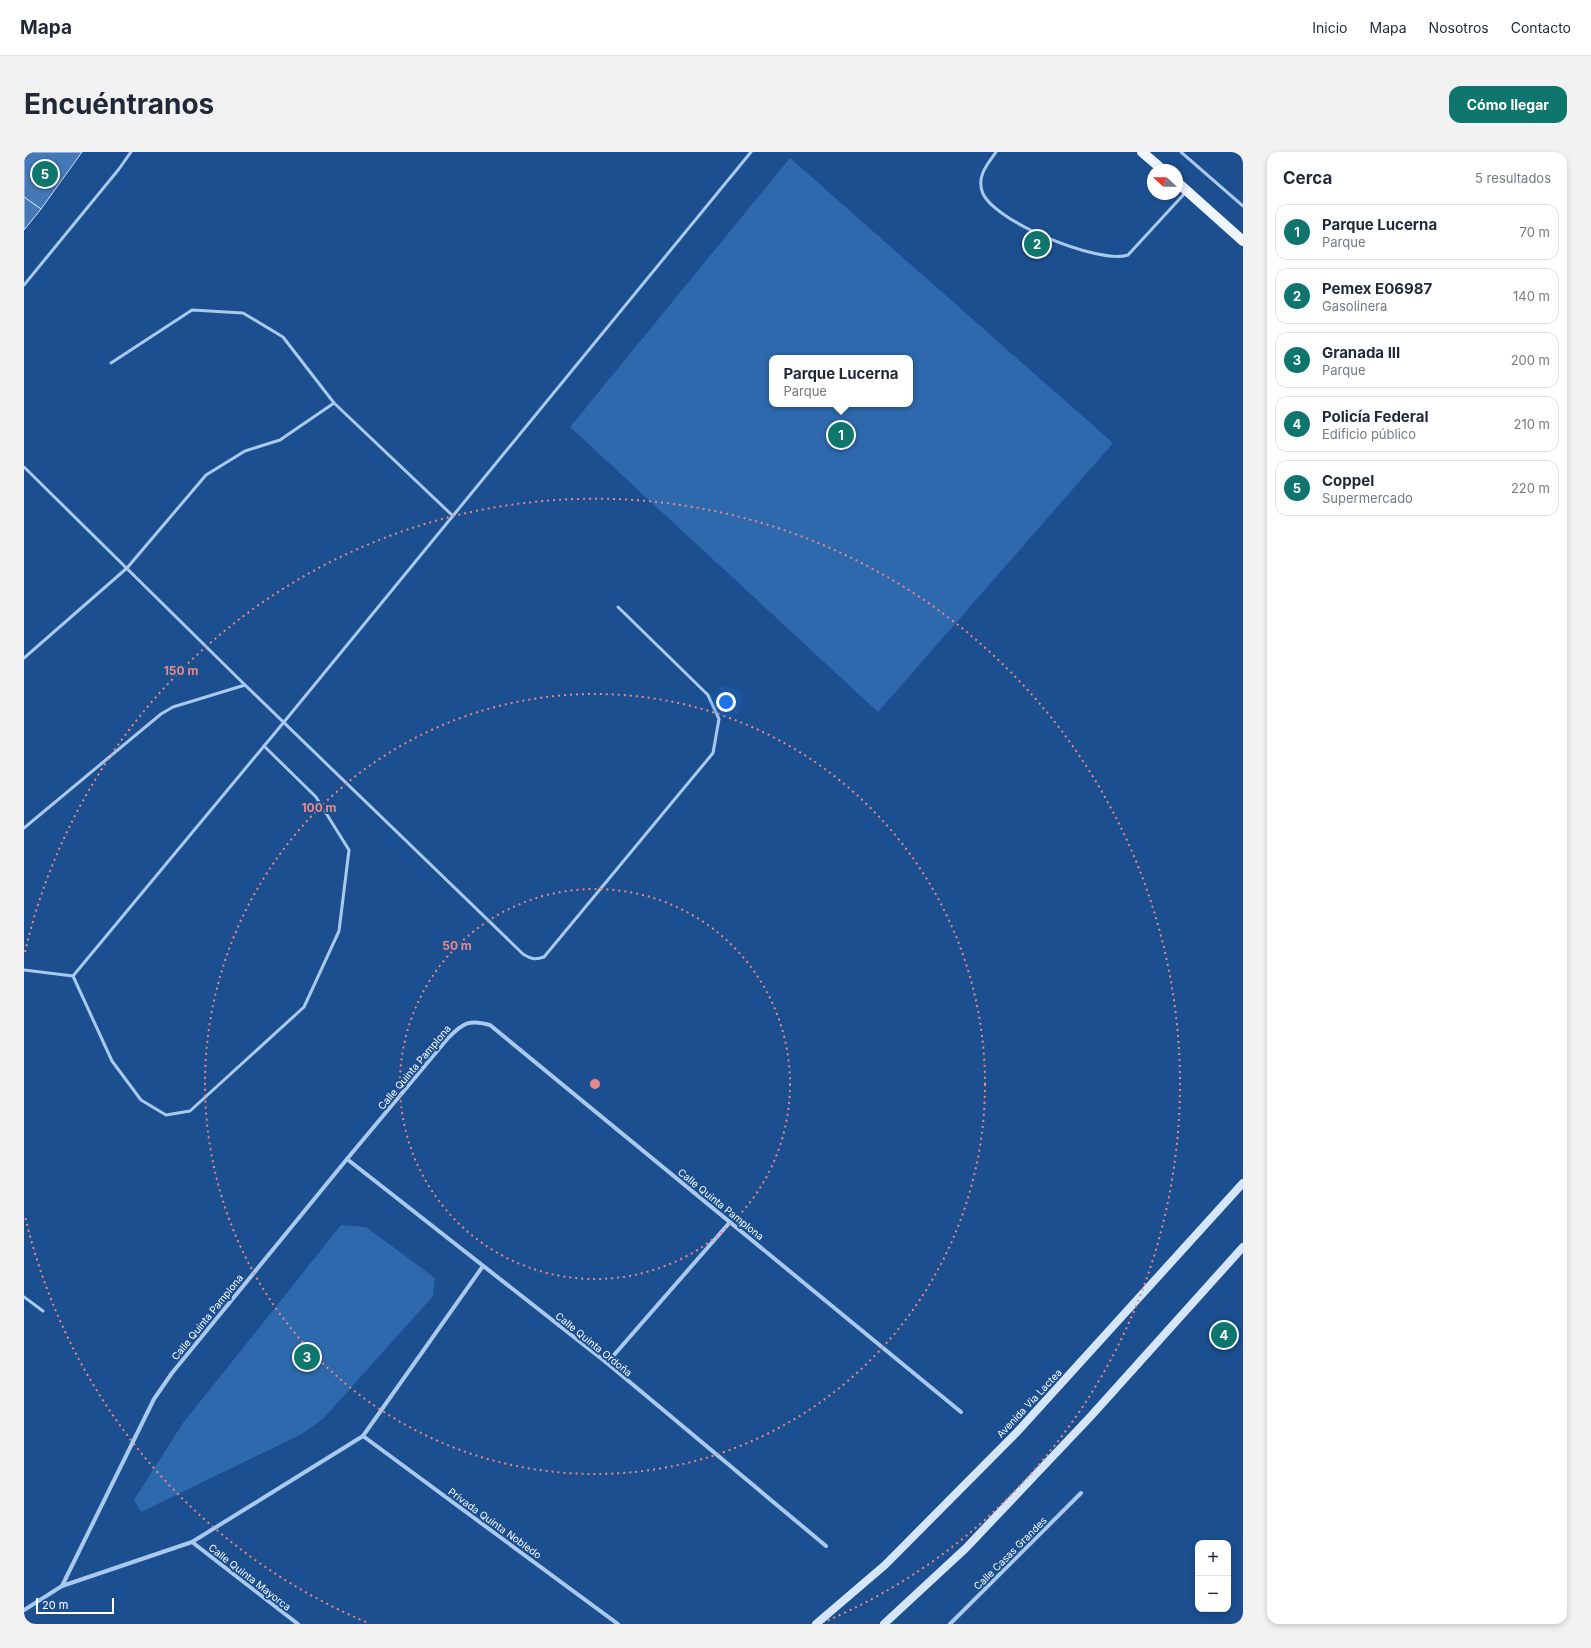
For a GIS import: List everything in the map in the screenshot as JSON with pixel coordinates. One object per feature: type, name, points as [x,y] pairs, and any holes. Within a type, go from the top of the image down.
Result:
[{"type":"main road","points":[[1142,152],[1156,164]]},
{"type":"main road","points":[[1183,187],[1243,241]]},
{"type":"main road","name":"Avenida Via Lactea","points":[[816,1624],[885,1565],[1017,1432],[1243,1183]]},
{"type":"main road","points":[[884,1624],[966,1548],[1091,1416],[1243,1247]]},
{"type":"street","name":"Calle Quinta Pamplona","points":[[62,1586],[154,1399],[193,1346],[448,1038],[459,1027],[478,1021],[490,1026],[961,1412]]},
{"type":"street","name":"Calle Quinta Ordoña","points":[[347,1159],[607,1363],[826,1546]]},
{"type":"street","points":[[607,1363],[730,1222]]},
{"type":"street","points":[[24,1610],[62,1586],[192,1542],[363,1436],[483,1266]]},
{"type":"street","name":"Privada Quinta Nobledo","points":[[363,1436],[618,1624]]},
{"type":"street","name":"Calle Casas Grandes","points":[[950,1624],[1081,1492]]},
{"type":"street","name":"Calle Quinta Mayorca","points":[[192,1542],[298,1624]]},
{"type":"lane","points":[[24,285],[119,169],[131,152]]},
{"type":"lane","points":[[73,976],[284,722],[751,152]]},
{"type":"lane","points":[[996,152],[983,170],[981,179],[982,191],[988,202],[1027,229],[1080,250],[1109,257],[1122,257],[1128,255],[1188,191]]},
{"type":"lane","points":[[1181,152],[1243,206]]},
{"type":"lane","points":[[111,363],[192,310],[243,313],[283,337],[334,403],[453,516]]},
{"type":"lane","points":[[24,658],[127,568],[206,474],[245,451],[280,440],[334,403]]},
{"type":"lane","points":[[24,467],[245,685],[523,954],[537,960],[544,957],[714,753],[719,719],[708,695],[618,607]]},
{"type":"lane","points":[[24,828],[161,714],[173,707],[245,685]]},
{"type":"lane","points":[[73,976],[112,1062],[141,1100],[166,1115],[190,1111],[304,1007],[339,931],[349,850],[316,797],[264,746]]},
{"type":"lane","points":[[24,970],[73,976]]},
{"type":"lane","points":[[24,1297],[42,1311]]},
{"type":"shaded area","points":[[790,158],[1113,443],[878,712],[570,427]]},
{"type":"shaded area","points":[[341,1225],[366,1227],[435,1278],[433,1296],[323,1419],[302,1434],[141,1512],[134,1500],[183,1423]]},
{"type":"building","points":[[24,152],[82,152],[41,209],[24,197]]},
{"type":"building","points":[[24,197],[41,209],[24,230]]},
{"type":"place","name":"Coppel","points":[[45,174]]},
{"type":"place","name":"Pemex E06987","points":[[1037,244]]},
{"type":"place","name":"Parque Lucerna","points":[[841,435]]},
{"type":"place","name":"Policía Federal","points":[[1224,1335]]},
{"type":"place","name":"Granada III","points":[[307,1357]]}]
